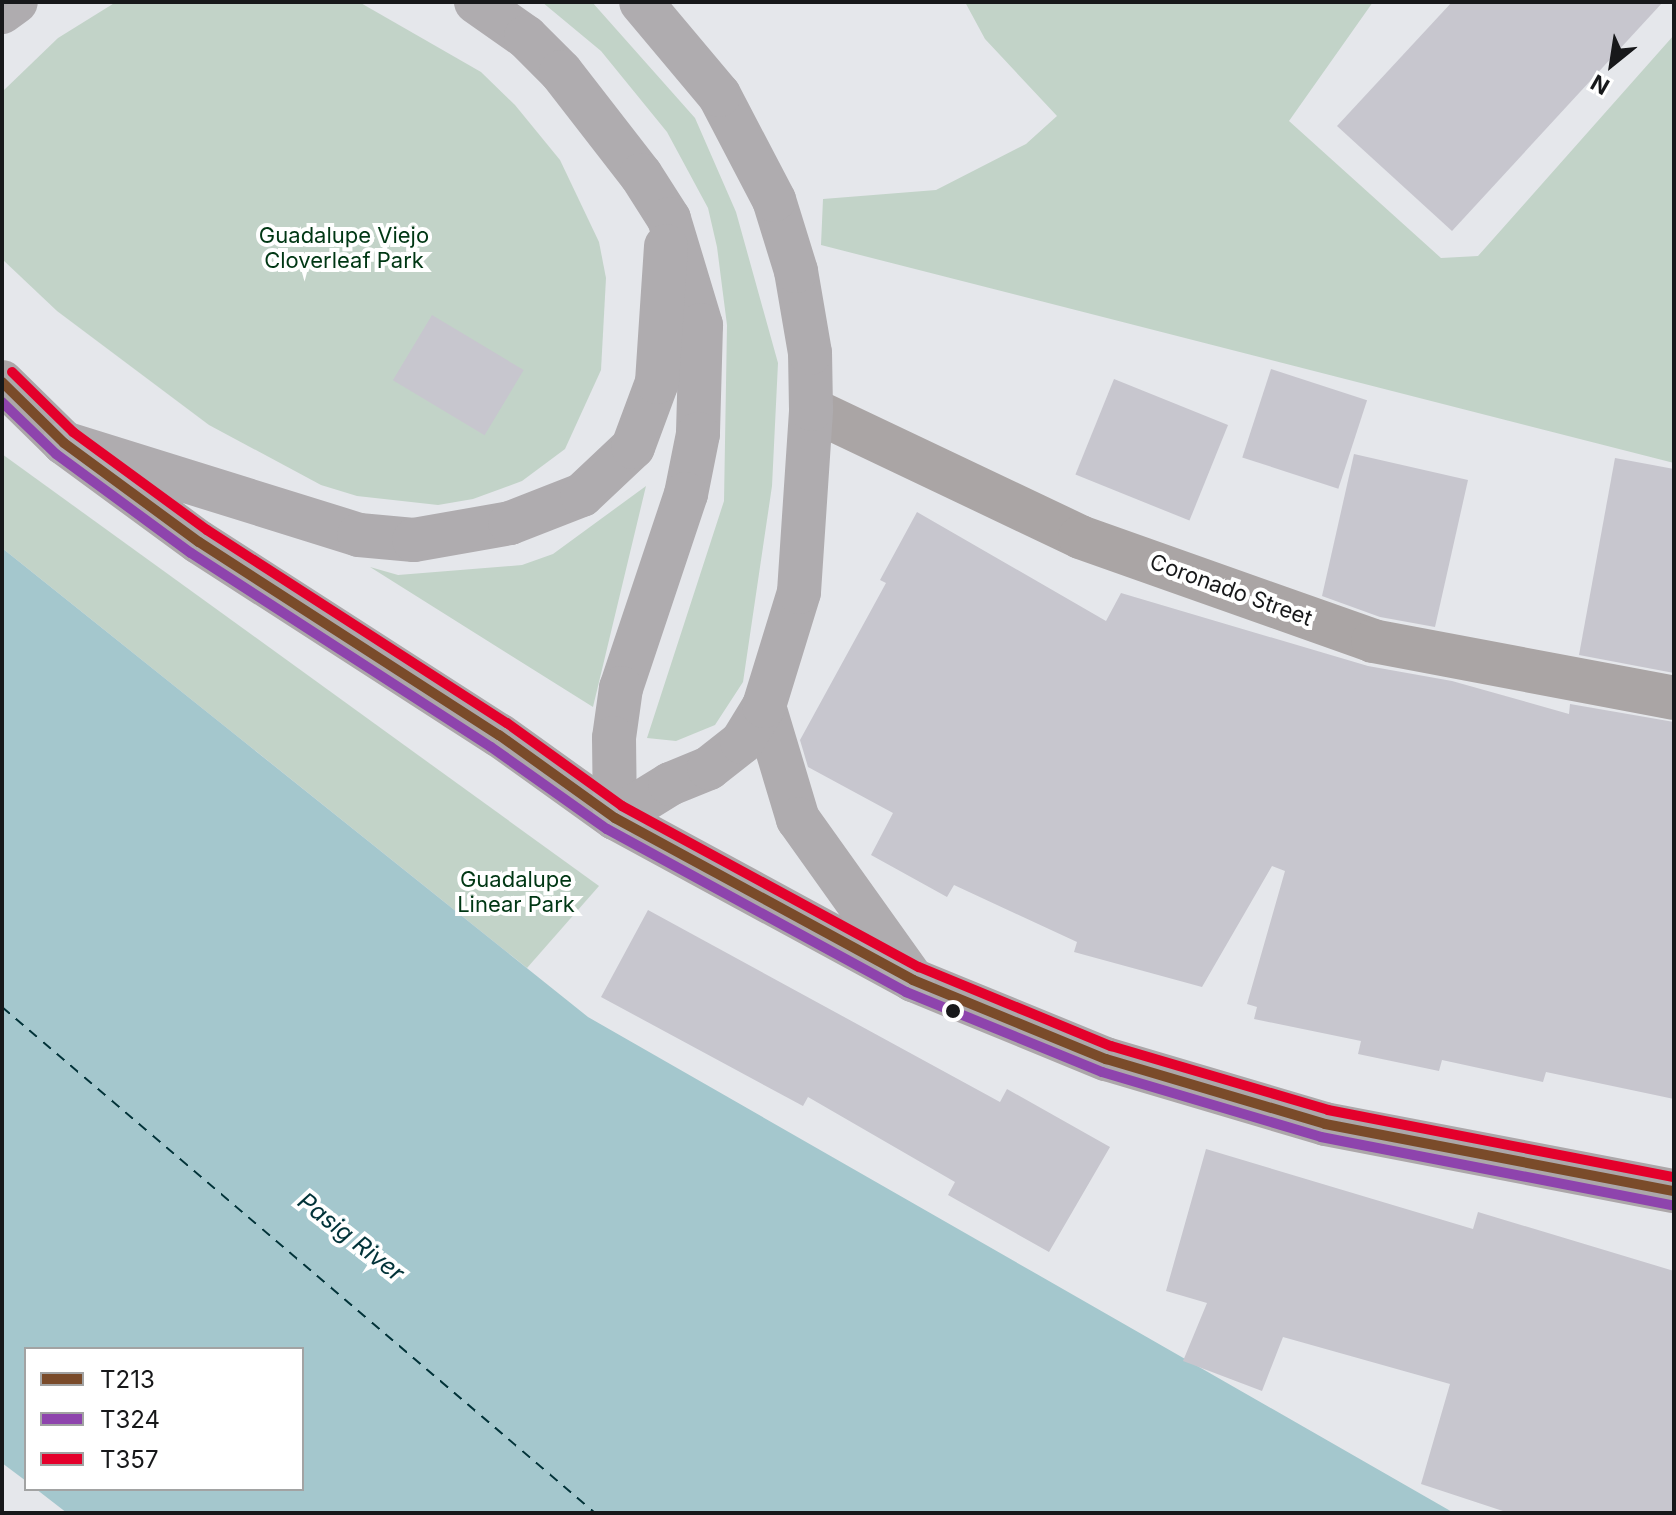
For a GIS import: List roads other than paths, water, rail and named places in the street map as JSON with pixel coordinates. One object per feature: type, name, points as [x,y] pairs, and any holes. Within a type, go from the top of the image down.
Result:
[{"type":"highway","points":[[2,12],[16,2]]},
{"type":"highway","points":[[476,2],[526,37],[561,72],[634,165],[669,219],[701,325],[698,434],[686,494],[621,688],[614,738],[615,818]]},
{"type":"highway","points":[[615,818],[670,784],[709,768],[742,742],[764,706],[799,592],[811,409],[803,312],[774,200],[719,95],[641,2]]},
{"type":"highway","points":[[64,443],[359,535],[414,540],[510,523],[582,495],[612,471],[633,447],[657,382],[669,219]]},
{"type":"highway","points":[[764,706],[798,819],[913,980]]},
{"type":"main road","points":[[2,382],[64,443],[199,542],[499,735],[615,818],[913,980],[1106,1059],[1325,1124],[1674,1191]]},
{"type":"street","name":"Coronado Street","points":[[811,409],[1080,537],[1373,641],[1674,698]]},
{"type":"water","name":"Pasig River","points":[[2,548],[588,1017],[1454,1513],[67,1513],[39,1491],[304,1491],[304,1347],[24,1347],[24,1480],[2,1463]]},
{"type":"park label","name":"Guadalupe Viejo Cloverleaf Park","points":[[344,248]]},
{"type":"park label","name":"Guadalupe Linear Park","points":[[516,892]]}]
